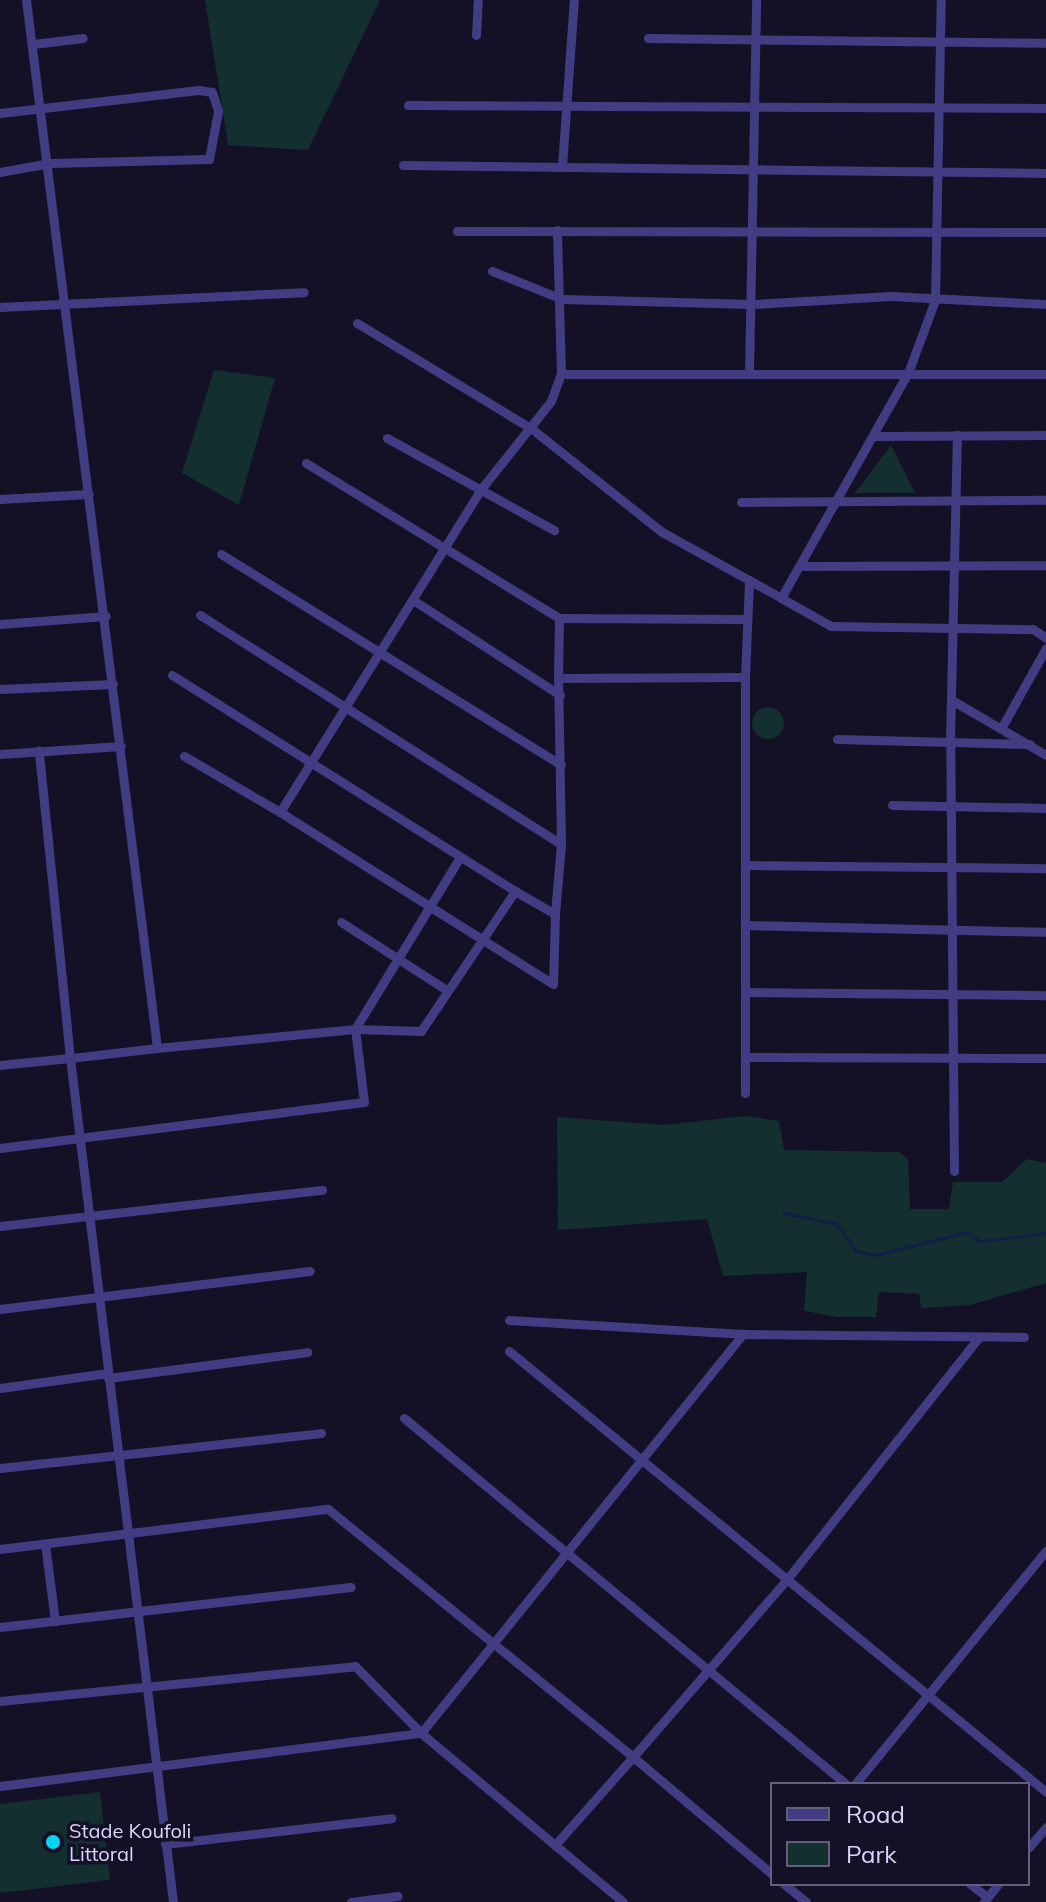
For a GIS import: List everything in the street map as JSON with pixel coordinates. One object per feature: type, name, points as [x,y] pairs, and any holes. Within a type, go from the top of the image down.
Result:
[{"type":"street","points":[[26,0],[50,163],[157,1048]]},
{"type":"street","points":[[476,35],[478,0]]},
{"type":"street","points":[[562,166],[574,0]]},
{"type":"street","points":[[749,373],[755,230],[756,0]]},
{"type":"street","points":[[781,598],[839,501],[908,373],[935,300],[934,174],[941,0]]},
{"type":"street","points":[[33,44],[83,38]]},
{"type":"street","points":[[648,38],[1046,43]]},
{"type":"street","points":[[0,113],[199,90],[212,92],[218,111],[209,159],[50,163],[0,172]]},
{"type":"street","points":[[408,105],[569,102],[757,107],[1046,108]]},
{"type":"street","points":[[403,165],[1046,173]]},
{"type":"street","points":[[280,812],[481,489],[532,429],[561,374],[562,299],[557,230]]},
{"type":"street","points":[[457,231],[1046,232]]},
{"type":"street","points":[[492,271],[562,299],[753,304],[935,300],[1046,304]]},
{"type":"street","points":[[0,307],[304,292]]},
{"type":"street","points":[[357,323],[532,429],[662,532],[831,626],[1033,629],[1046,638]]},
{"type":"street","points":[[561,374],[1046,374]]},
{"type":"street","points":[[954,1171],[956,869],[950,741],[958,629],[957,435]]},
{"type":"street","points":[[874,436],[1046,435]]},
{"type":"street","points":[[387,438],[554,530]]},
{"type":"street","points":[[306,463],[559,618],[746,619]]},
{"type":"street","points":[[0,499],[89,494]]},
{"type":"street","points":[[741,502],[958,497],[1046,500]]},
{"type":"street","points":[[221,554],[561,765]]},
{"type":"street","points":[[801,566],[957,561],[1046,565]]},
{"type":"street","points":[[745,1093],[745,677],[749,580]]},
{"type":"street","points":[[413,600],[560,695]]},
{"type":"street","points":[[200,615],[561,844]]},
{"type":"street","points":[[0,624],[106,616]]},
{"type":"street","points":[[184,756],[280,812],[553,984],[561,844],[559,618]]},
{"type":"street","points":[[1003,725],[1046,648]]},
{"type":"street","points":[[172,675],[555,914]]},
{"type":"street","points":[[558,678],[745,677]]},
{"type":"street","points":[[0,689],[113,684]]},
{"type":"street","points":[[955,702],[1003,725],[1046,755]]},
{"type":"street","points":[[837,739],[1030,744]]},
{"type":"street","points":[[0,754],[121,746]]},
{"type":"street","points":[[39,751],[78,1139],[173,1902]]},
{"type":"street","points":[[892,805],[1046,808]]},
{"type":"street","points":[[0,1148],[364,1102],[355,1029],[460,857]]},
{"type":"street","points":[[745,865],[1046,868]]},
{"type":"street","points":[[0,1065],[355,1029],[421,1031],[515,891]]},
{"type":"street","points":[[341,922],[448,991]]},
{"type":"street","points":[[745,925],[1046,932]]},
{"type":"street","points":[[745,992],[1046,995]]},
{"type":"street","points":[[745,1057],[1046,1058]]},
{"type":"street","points":[[0,1226],[322,1190]]},
{"type":"street","points":[[0,1309],[310,1271]]},
{"type":"street","points":[[509,1320],[743,1334],[1024,1337]]},
{"type":"street","points":[[0,1786],[421,1733],[646,1462],[743,1334]]},
{"type":"street","points":[[555,1845],[712,1669],[788,1578],[978,1338]]},
{"type":"street","points":[[509,1351],[1046,1792]]},
{"type":"street","points":[[0,1388],[307,1352]]},
{"type":"street","points":[[404,1418],[712,1669],[844,1782]]},
{"type":"street","points":[[0,1468],[321,1433]]},
{"type":"street","points":[[0,1549],[328,1509],[495,1642],[770,1872]]},
{"type":"street","points":[[45,1544],[55,1621]]},
{"type":"street","points":[[857,1782],[1046,1551]]},
{"type":"street","points":[[0,1627],[351,1587]]},
{"type":"street","points":[[0,1701],[355,1666],[421,1733],[623,1902]]},
{"type":"street","points":[[165,1844],[392,1818]]},
{"type":"street","points":[[1030,1846],[1046,1827]]},
{"type":"street","points":[[786,1886],[806,1902]]},
{"type":"street","points":[[351,1902],[398,1896]]},
{"type":"green space","points":[[205,0],[380,0],[308,150],[228,145]]},
{"type":"green space","points":[[214,370],[275,378],[239,505],[182,473]]},
{"type":"green space","points":[[891,445],[915,493],[855,493]]},
{"type":"green space","points":[[768,707],[780,711],[784,723],[780,735],[768,739],[756,735],[752,723],[756,711]]},
{"type":"green space","points":[[746,1116],[779,1121],[784,1150],[899,1152],[908,1159],[910,1209],[949,1209],[953,1182],[1002,1182],[1027,1159],[1046,1163],[1046,1283],[970,1305],[921,1308],[919,1294],[879,1292],[876,1317],[837,1317],[804,1311],[807,1272],[723,1276],[707,1219],[558,1230],[557,1117],[664,1125]]},
{"type":"green space","name":"Stade Koufoli Littoral","points":[[100,1792],[110,1880],[0,1893],[0,1804]]},
{"type":"waterway","points":[[784,1213],[837,1224],[856,1251],[875,1255],[967,1232],[980,1241],[1046,1233]]},
{"type":"place","name":"Stade Koufoli Littoral","points":[[53,1842]]}]
